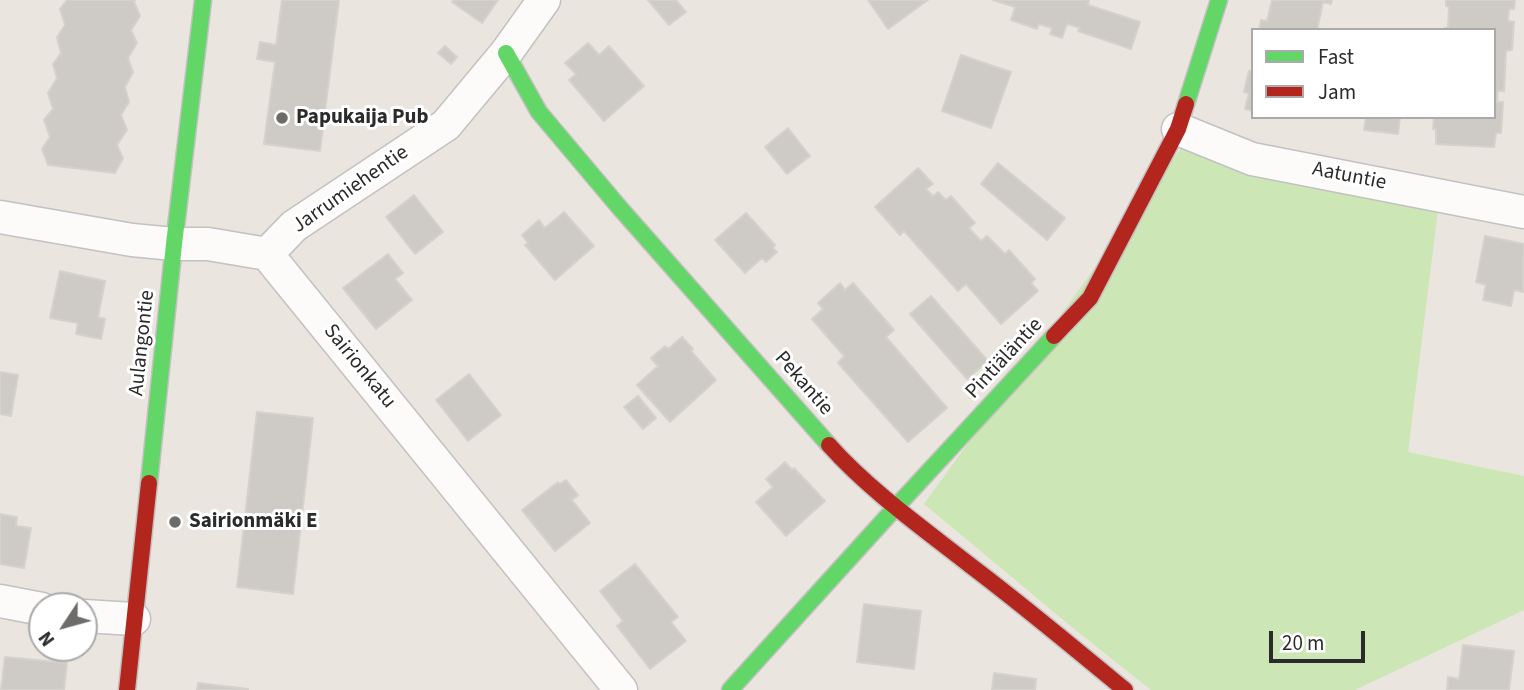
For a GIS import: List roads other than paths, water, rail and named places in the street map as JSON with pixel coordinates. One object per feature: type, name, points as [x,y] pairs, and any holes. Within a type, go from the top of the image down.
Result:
[{"type":"street","name":"Aulangontie","points":[[127,690],[202,0]]},
{"type":"street","name":"Jarrumiehentie","points":[[267,254],[294,226],[446,125],[506,53],[544,0]]},
{"type":"street","name":"Pintiäläntie","points":[[730,690],[1090,298],[1178,129],[1219,0]]},
{"type":"street","name":"Pekantie","points":[[506,53],[539,112],[619,207],[838,455],[896,507],[1012,597],[1125,690]]},
{"type":"street","name":"Aatuntie","points":[[1178,129],[1252,159],[1524,212]]},
{"type":"street","points":[[0,217],[132,240],[208,244],[267,254]]},
{"type":"street","name":"Sairionkatu","points":[[267,254],[621,690]]},
{"type":"street","points":[[0,601],[28,606]]},
{"type":"street","points":[[98,617],[134,620]]},
{"type":"place","name":"Papukaija Pub","points":[[282,118]]},
{"type":"place","name":"Sairionmäki E","points":[[175,522]]}]
